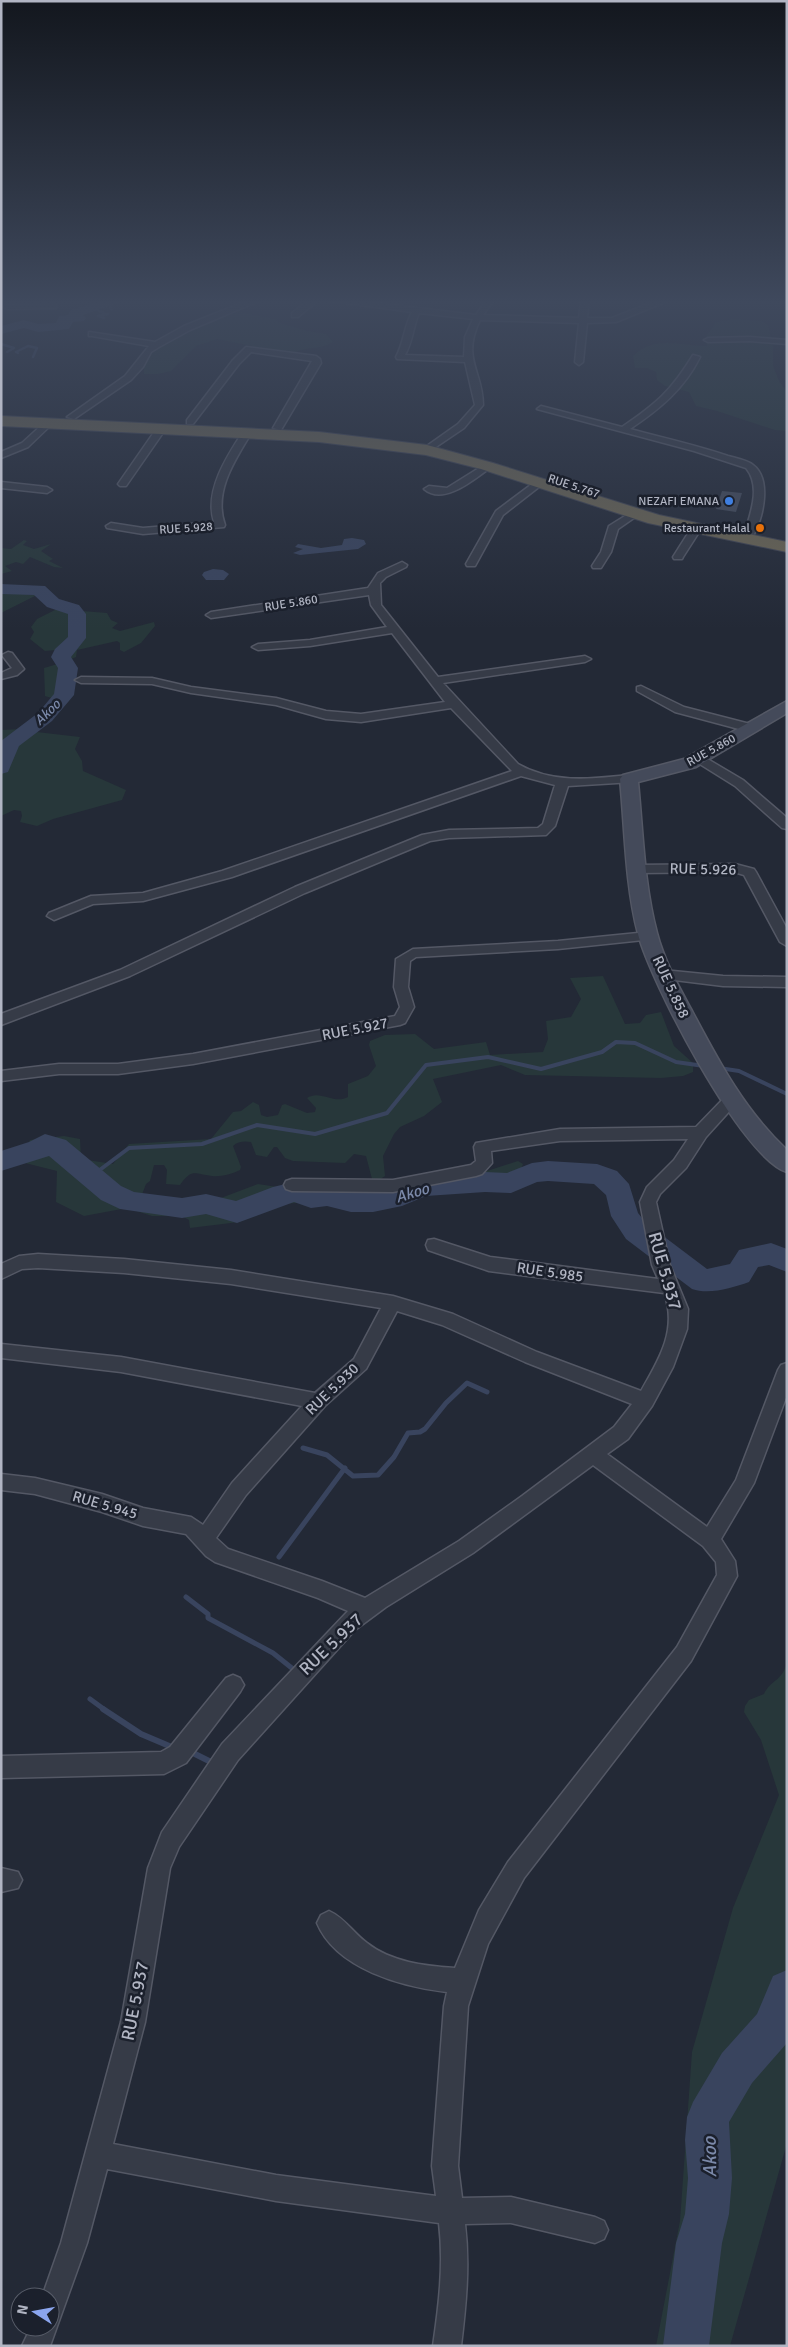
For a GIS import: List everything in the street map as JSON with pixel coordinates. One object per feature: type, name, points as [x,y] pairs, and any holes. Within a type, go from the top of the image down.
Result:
[{"type":"highway","name":"RUE 5.767","points":[[1,414],[190,422],[360,435],[431,447],[664,513],[787,539]]},
{"type":"highway","points":[[1,421],[247,432],[431,447],[636,513],[696,529],[787,547]]},
{"type":"street","points":[[71,417],[82,410]]},
{"type":"street","points":[[190,422],[200,410]]},
{"type":"street","points":[[278,428],[289,410]]},
{"type":"street","points":[[431,447],[462,426],[475,410]]},
{"type":"street","points":[[543,410],[742,462],[755,471],[759,486],[758,502],[750,532]]},
{"type":"street","points":[[623,430],[653,410]]},
{"type":"street","points":[[1,456],[25,445],[49,423]]},
{"type":"street","points":[[123,484],[162,427]]},
{"type":"street","name":"RUE 5.928","points":[[111,526],[143,531],[220,525],[216,507],[217,500],[224,478],[247,432]]},
{"type":"street","points":[[429,489],[449,491],[487,466]]},
{"type":"street","points":[[471,564],[499,513],[539,483]]},
{"type":"street","points":[[1,485],[47,490]]},
{"type":"street","points":[[597,566],[606,552],[613,528],[636,513]]},
{"type":"street","points":[[678,557],[696,529]]},
{"type":"street","points":[[402,565],[385,572],[378,579],[372,591],[376,605],[454,704],[514,767],[521,772],[544,780],[629,779]]},
{"type":"street","name":"RUE 5.860","points":[[211,615],[372,591]]},
{"type":"street","points":[[258,647],[310,643],[395,629]]},
{"type":"street","points":[[1,676],[13,673],[18,669],[8,655]]},
{"type":"street","points":[[435,680],[585,658]]},
{"type":"street","points":[[81,680],[152,681],[191,690],[276,702],[326,716],[361,718],[454,704]]},
{"type":"street","points":[[641,689],[655,699],[672,707],[750,728]]},
{"type":"street","name":"RUE 5.860","points":[[629,779],[679,767],[699,758],[787,706]]},
{"type":"street","points":[[699,758],[739,783],[787,825]]},
{"type":"street","points":[[54,916],[91,900],[143,897],[227,874],[521,772]]},
{"type":"street","name":"RUE 5.858","points":[[629,779],[637,869],[648,936],[663,975],[724,1092],[758,1135],[787,1164]]},
{"type":"street","points":[[1,1020],[126,973],[300,890],[427,838],[449,834],[540,832],[549,826],[562,781]]},
{"type":"street","name":"RUE 5.926","points":[[637,869],[735,868],[749,872],[787,942]]},
{"type":"street","name":"RUE 5.927","points":[[1,1076],[59,1070],[118,1069],[193,1059],[400,1020],[407,1007],[401,987],[404,959],[413,953],[558,945],[648,936]]},
{"type":"street","points":[[663,975],[723,981],[787,982]]},
{"type":"street","name":"RUE 5.937","points":[[59,2287],[74,2243],[133,2022],[159,1868],[170,1840],[230,1752],[317,1654],[348,1623],[466,1547],[593,1454],[621,1433],[646,1401],[664,1367],[678,1328],[679,1309],[661,1265],[648,1202],[653,1192],[680,1164],[724,1092]]},
{"type":"street","points":[[292,1185],[380,1187],[411,1183],[476,1170],[484,1163],[482,1147],[560,1135],[700,1133]]},
{"type":"street","name":"RUE 5.985","points":[[434,1245],[488,1264],[670,1287]]},
{"type":"street","points":[[1,1272],[19,1263],[38,1261],[124,1266],[232,1277],[393,1303],[447,1319],[531,1357],[646,1401]]},
{"type":"street","name":"RUE 5.930","points":[[204,1539],[239,1489],[318,1401],[360,1364],[393,1303]]},
{"type":"street","points":[[1,1351],[50,1355],[163,1370],[318,1401]]},
{"type":"street","points":[[710,1540],[744,1483],[787,1370]]},
{"type":"street","points":[[447,2346],[453,2298],[455,2248],[445,2166],[456,2006],[461,1981],[498,1898],[511,1877],[684,1654],[727,1576],[728,1566],[725,1557],[710,1540],[593,1454]]},
{"type":"street","name":"RUE 5.945","points":[[1,1482],[35,1486],[102,1503],[135,1515],[191,1526],[204,1539]]},
{"type":"street","points":[[204,1539],[213,1550],[222,1556],[322,1590],[367,1609]]},
{"type":"street","points":[[1,1767],[146,1765],[164,1763],[178,1755],[233,1685]]},
{"type":"street","points":[[329,1923],[362,1955],[380,1964],[438,1979],[461,1981]]},
{"type":"street","points":[[98,2154],[276,2188],[450,2211],[510,2210],[595,2230]]},
{"type":"shaded area","points":[[711,410],[787,410],[787,431],[775,430]]},
{"type":"shaded area","points":[[24,540],[27,541],[23,545],[34,549],[51,544],[41,551],[53,559],[49,561],[63,568],[54,567],[30,557],[23,564],[16,562],[5,566],[12,571],[1,574],[1,548],[11,549]]},
{"type":"shaded area","points":[[1,591],[37,595],[1,613]]},
{"type":"shaded area","points":[[57,609],[107,613],[111,620],[118,623],[112,628],[120,631],[154,622],[155,626],[141,643],[124,652],[120,650],[120,643],[117,641],[77,650],[76,657],[67,661],[71,680],[66,696],[41,725],[34,724],[28,731],[80,737],[75,749],[82,761],[83,771],[126,790],[122,800],[53,819],[37,826],[20,822],[21,811],[14,810],[1,816],[1,761],[6,746],[1,745],[1,730],[22,729],[44,713],[55,699],[45,696],[44,668],[61,663],[56,650],[45,651],[30,639],[34,632],[31,627],[37,619]]},
{"type":"shaded area","points":[[603,976],[625,1024],[640,1023],[646,1015],[661,1012],[674,1046],[693,1063],[693,1072],[683,1076],[661,1078],[525,1075],[501,1065],[433,1079],[442,1102],[424,1116],[400,1127],[394,1134],[383,1156],[385,1176],[379,1180],[372,1179],[366,1156],[354,1154],[345,1163],[293,1161],[285,1158],[277,1147],[274,1147],[267,1157],[256,1155],[251,1142],[244,1142],[233,1146],[241,1167],[240,1170],[219,1176],[194,1173],[188,1176],[180,1185],[166,1184],[167,1170],[164,1165],[154,1165],[150,1181],[146,1184],[141,1197],[193,1205],[213,1201],[258,1184],[290,1189],[338,1191],[354,1197],[367,1197],[409,1183],[487,1171],[518,1161],[523,1164],[521,1169],[468,1188],[372,1206],[317,1201],[285,1204],[239,1222],[190,1228],[189,1220],[182,1216],[152,1216],[127,1208],[84,1216],[56,1202],[57,1171],[21,1162],[30,1140],[64,1136],[80,1139],[81,1159],[113,1164],[129,1144],[211,1139],[233,1112],[241,1111],[253,1102],[259,1105],[261,1115],[267,1117],[278,1115],[282,1105],[285,1104],[307,1113],[315,1112],[316,1108],[307,1098],[317,1095],[338,1099],[348,1097],[348,1084],[368,1076],[376,1066],[369,1045],[370,1041],[385,1035],[415,1034],[434,1049],[486,1042],[490,1055],[543,1052],[548,1039],[546,1021],[571,1017],[581,999],[570,978]]},
{"type":"shaded area","points":[[787,1662],[787,2143],[730,2346],[656,2346],[680,2221],[692,2052],[733,1908],[779,1795],[761,1740],[744,1712],[745,1706],[749,1700],[764,1694],[783,1673]]},
{"type":"water","points":[[344,539],[364,540],[366,544],[358,549],[300,555],[293,553],[303,549],[295,547],[298,544],[321,548],[342,545]]},
{"type":"water","points":[[213,569],[223,570],[229,574],[224,580],[206,580],[202,575],[204,572]]},
{"type":"building","name":"NEZAFI EMANA","points":[[722,491],[742,493],[736,512],[716,509]]},
{"type":"waterway","name":"Akoo","points":[[1,589],[39,590],[53,603],[73,609],[77,614],[77,638],[62,653],[61,657],[68,668],[64,695],[45,717],[10,743],[1,768]]},
{"type":"waterway","points":[[93,1175],[129,1148],[202,1144],[257,1125],[315,1134],[387,1113],[426,1065],[488,1057],[541,1069],[602,1052],[616,1042],[635,1043],[676,1062],[704,1066]]},
{"type":"waterway","name":"Akoo","points":[[719,1068],[739,1071],[787,1094]]},
{"type":"waterway","name":"Akoo","points":[[1,1161],[39,1149],[45,1144],[56,1147],[111,1193],[130,1202],[182,1208],[206,1204],[237,1212],[283,1194],[294,1192],[311,1198],[327,1196],[351,1202],[373,1202],[392,1199],[423,1186],[485,1182],[511,1183],[532,1173],[548,1171],[597,1174],[607,1178],[619,1191],[625,1216],[636,1231],[702,1281],[739,1274],[749,1258],[771,1254],[787,1261]]},
{"type":"waterway","points":[[344,1469],[353,1476],[378,1475],[394,1457],[408,1433],[420,1432],[425,1429],[446,1403],[467,1383],[487,1392]]},
{"type":"waterway","points":[[303,1448],[327,1455],[344,1469]]},
{"type":"waterway","points":[[279,1557],[344,1469]]},
{"type":"waterway","points":[[186,1597],[208,1614],[208,1618],[273,1653],[293,1669]]},
{"type":"waterway","points":[[90,1699],[105,1710]]},
{"type":"waterway","points":[[103,1709],[141,1734],[174,1748]]},
{"type":"waterway","points":[[189,1751],[213,1763]]},
{"type":"waterway","name":"Akoo","points":[[686,2346],[699,2243],[707,2214],[710,2178],[707,2140],[708,2117],[737,2068],[772,2028],[787,1990]]},
{"type":"place","name":"NEZAFI EMANA","points":[[729,501]]},
{"type":"place","name":"Restaurant Halal","points":[[760,528]]}]
